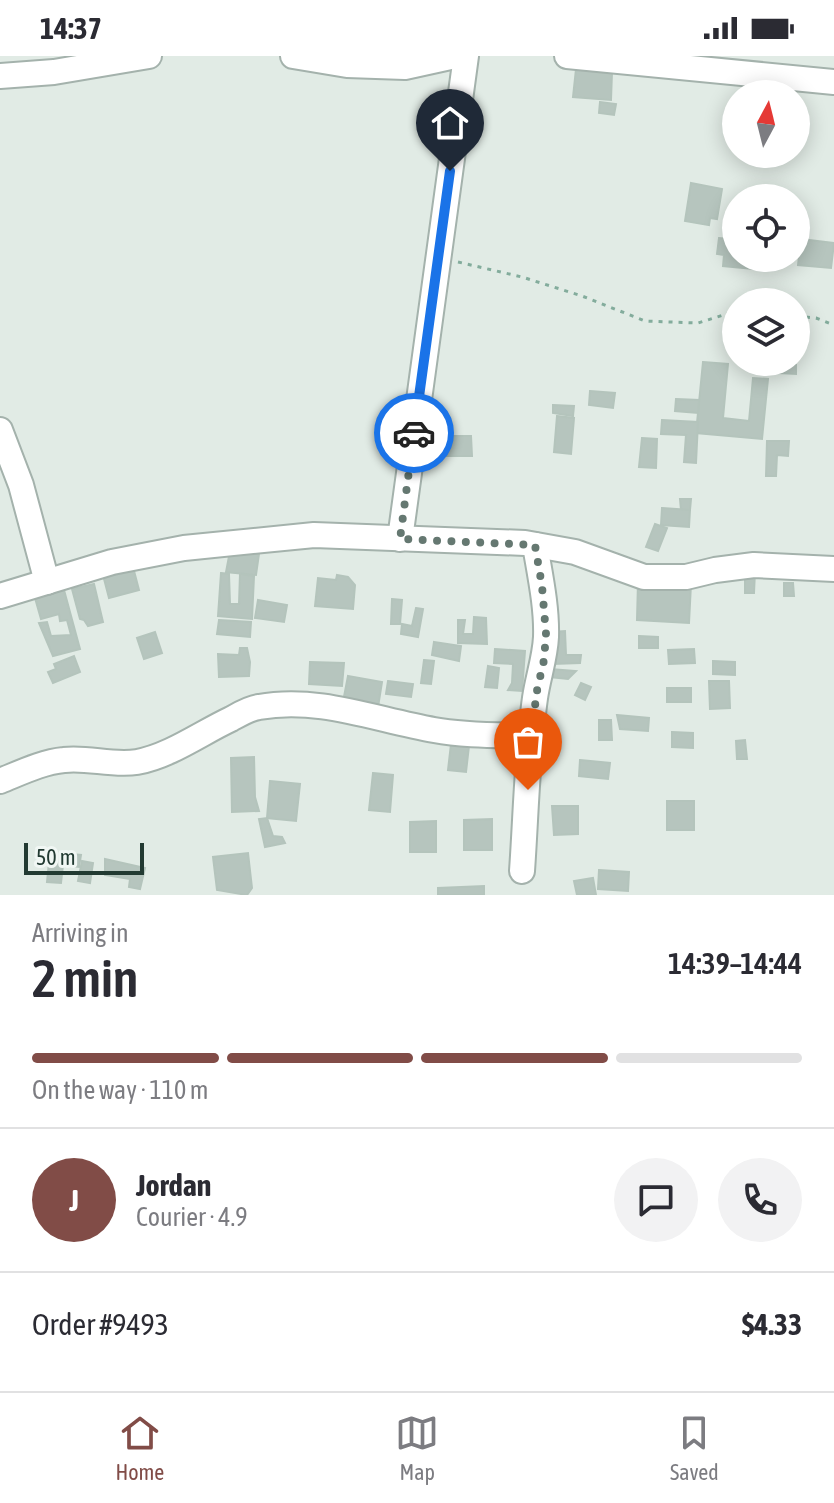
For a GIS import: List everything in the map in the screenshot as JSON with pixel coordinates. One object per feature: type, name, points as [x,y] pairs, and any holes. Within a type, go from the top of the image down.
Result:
[{"type":"street","points":[[0,76],[54,72],[149,56]]},
{"type":"street","points":[[293,56],[347,65],[405,67],[455,56]]},
{"type":"street","points":[[400,539],[466,56]]},
{"type":"street","points":[[567,56],[834,82]]},
{"type":"street","points":[[800,79],[811,56]]},
{"type":"street","points":[[0,430],[21,485],[47,582]]},
{"type":"street","points":[[0,596],[112,562],[184,548],[314,535],[535,545],[575,552],[644,577],[686,577],[754,565],[834,569]]},
{"type":"street","points":[[522,871],[531,736],[546,634],[535,545]]},
{"type":"street","points":[[0,781],[31,768],[64,760],[117,764],[139,762],[166,752],[255,707],[280,704],[321,706],[437,731],[531,736]]},
{"type":"path","points":[[438,257],[537,282],[645,321],[698,323],[722,315]]},
{"type":"path","points":[[810,317],[834,325]]},
{"type":"building","points":[[576,69],[612,72],[611,100],[573,97]]},
{"type":"building","points":[[600,102],[616,104],[614,115],[599,113]]},
{"type":"building","points":[[691,183],[722,189],[717,219],[710,218],[709,225],[685,221]]},
{"type":"building","points":[[719,238],[722,238],[722,255],[717,254]]},
{"type":"building","points":[[810,240],[834,243],[831,268],[810,266]]},
{"type":"building","points":[[703,362],[722,364],[722,376],[727,376],[723,418],[749,421],[753,378],[768,379],[762,439],[696,433]]},
{"type":"building","points":[[590,391],[615,393],[613,408],[589,405]]},
{"type":"building","points":[[676,399],[699,400],[698,413],[675,411]]},
{"type":"building","points":[[553,405],[574,406],[573,416],[553,413]]},
{"type":"building","points":[[557,416],[574,418],[571,454],[554,452]]},
{"type":"building","points":[[662,420],[698,422],[696,463],[684,462],[686,435],[661,434]]},
{"type":"building","points":[[445,436],[471,436],[472,456],[445,456]]},
{"type":"building","points":[[642,438],[657,439],[656,468],[639,467]]},
{"type":"building","points":[[767,441],[789,441],[788,456],[777,455],[776,476],[766,476]]},
{"type":"building","points":[[680,499],[691,499],[690,510],[681,510]]},
{"type":"building","points":[[662,508],[690,510],[689,527],[661,525]]},
{"type":"building","points":[[655,524],[667,528],[658,551],[646,547]]},
{"type":"building","points":[[230,551],[259,554],[256,575],[226,572]]},
{"type":"building","points":[[133,567],[139,590],[109,598],[103,575]]},
{"type":"building","points":[[745,571],[755,571],[754,593],[745,593]]},
{"type":"building","points":[[221,573],[229,574],[230,604],[239,604],[240,574],[254,576],[252,619],[218,616]]},
{"type":"building","points":[[337,575],[348,577],[355,585],[353,609],[315,606],[318,578],[336,580]]},
{"type":"building","points":[[638,582],[691,584],[689,623],[637,620]]},
{"type":"building","points":[[784,583],[793,583],[794,596],[784,596]]},
{"type":"building","points":[[94,584],[103,622],[88,626],[80,619],[72,589]]},
{"type":"building","points":[[64,590],[80,649],[53,656],[39,623],[47,622],[51,636],[71,635],[67,620],[60,621],[59,614],[41,619],[35,598]]},
{"type":"building","points":[[392,599],[402,600],[400,624],[391,624]]},
{"type":"building","points":[[258,600],[287,605],[284,622],[255,618]]},
{"type":"building","points":[[416,608],[423,609],[418,637],[401,634],[402,624],[412,626]]},
{"type":"building","points":[[474,617],[486,618],[487,644],[458,643],[458,620],[465,620],[463,634],[473,634]]},
{"type":"building","points":[[219,620],[251,622],[250,637],[217,634]]},
{"type":"building","points":[[565,631],[566,655],[581,655],[580,663],[553,664],[552,632]]},
{"type":"building","points":[[155,632],[162,653],[144,659],[137,638]]},
{"type":"building","points":[[639,636],[658,637],[658,648],[639,648]]},
{"type":"building","points":[[434,642],[461,646],[459,661],[432,655]]},
{"type":"building","points":[[240,648],[247,648],[249,676],[219,677],[218,654],[239,655]]},
{"type":"building","points":[[495,649],[525,651],[522,691],[508,690],[512,683],[513,664],[494,663]]},
{"type":"building","points":[[694,649],[695,663],[669,664],[668,650]]},
{"type":"building","points":[[74,656],[80,672],[53,683],[48,672],[56,669],[54,664]]},
{"type":"building","points":[[424,660],[434,661],[431,684],[421,683]]},
{"type":"building","points":[[713,661],[735,662],[735,675],[713,674]]},
{"type":"building","points":[[310,662],[344,663],[342,686],[309,684]]},
{"type":"building","points":[[488,666],[499,668],[497,688],[485,687]]},
{"type":"building","points":[[550,669],[576,671],[568,679],[550,677]]},
{"type":"building","points":[[348,676],[382,682],[378,707],[343,702]]},
{"type":"building","points":[[388,681],[413,684],[411,697],[386,694]]},
{"type":"building","points":[[709,681],[729,681],[730,708],[710,709]]},
{"type":"building","points":[[581,683],[591,687],[585,700],[575,695]]},
{"type":"building","points":[[667,688],[691,688],[691,702],[667,702]]},
{"type":"building","points":[[617,715],[649,718],[648,731],[620,729]]},
{"type":"building","points":[[599,720],[611,720],[612,740],[599,740]]},
{"type":"building","points":[[672,732],[693,733],[693,748],[672,747]]},
{"type":"building","points":[[745,740],[747,759],[737,759],[736,741]]},
{"type":"building","points":[[451,744],[469,746],[466,772],[448,770]]},
{"type":"building","points":[[254,757],[255,797],[259,811],[232,812],[231,758]]},
{"type":"building","points":[[580,760],[610,763],[608,779],[579,776]]},
{"type":"building","points":[[373,773],[393,775],[390,812],[369,810]]},
{"type":"building","points":[[270,781],[300,784],[296,821],[267,818]]},
{"type":"building","points":[[667,801],[694,801],[694,830],[667,830]]},
{"type":"building","points":[[552,806],[578,806],[578,834],[554,835]]},
{"type":"building","points":[[267,818],[273,836],[282,837],[285,843],[265,847],[259,819]]},
{"type":"building","points":[[492,819],[492,850],[464,850],[464,820]]},
{"type":"building","points":[[436,821],[436,852],[410,852],[410,822]]},
{"type":"building","points":[[50,852],[81,855],[79,867],[63,865],[61,883],[47,882]]},
{"type":"building","points":[[248,853],[252,888],[247,895],[217,890],[213,857]]},
{"type":"building","points":[[105,859],[145,868],[140,889],[129,887],[130,879],[105,875]]},
{"type":"building","points":[[82,861],[93,863],[90,883],[78,881]]},
{"type":"building","points":[[599,870],[629,872],[628,891],[598,889]]},
{"type":"building","points":[[593,878],[596,895],[577,895],[574,881]]},
{"type":"building","points":[[484,886],[484,895],[438,895],[438,888]]},
{"type":"way so far","points":[[414,433],[400,539],[535,545],[546,634],[531,736],[528,790]]},
{"type":"route","points":[[414,433],[450,171]]}]
